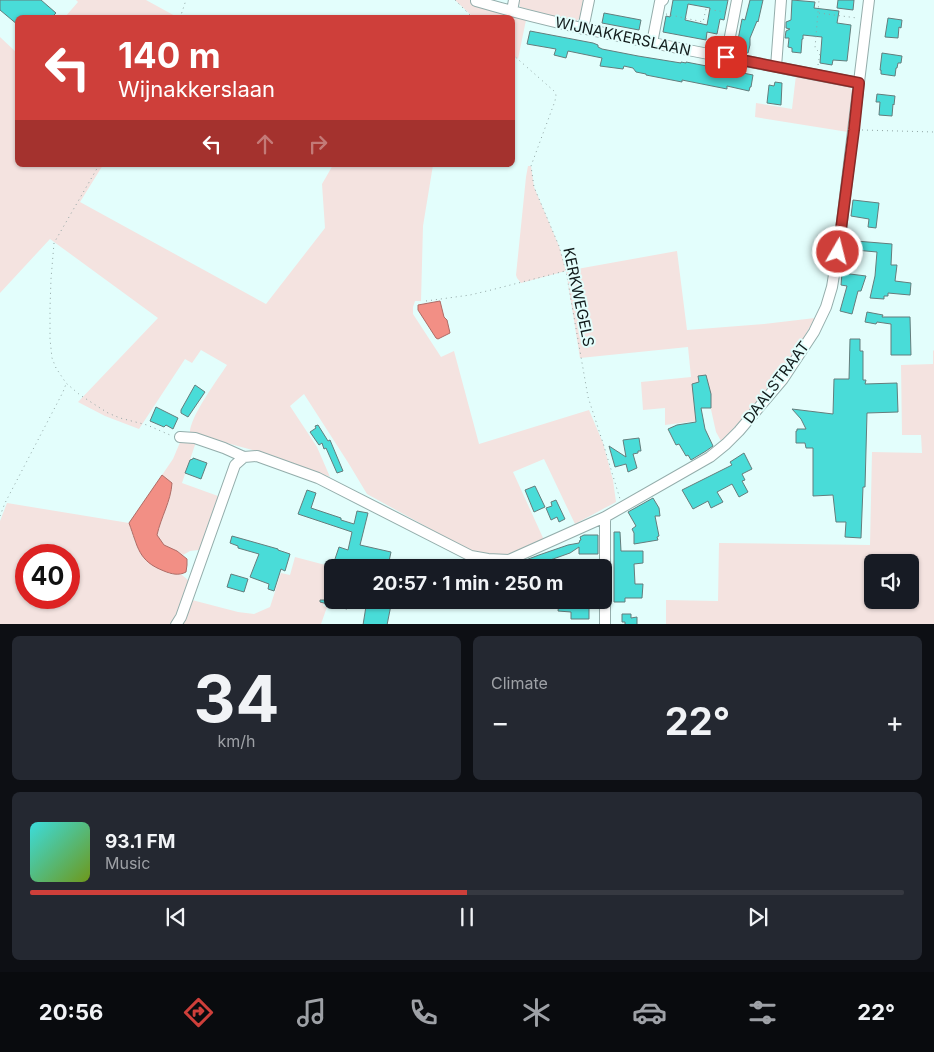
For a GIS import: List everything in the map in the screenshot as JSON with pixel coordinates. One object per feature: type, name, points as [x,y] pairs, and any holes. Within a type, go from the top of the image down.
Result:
[{"type":"street","points":[[512,12],[514,0]]},
{"type":"street","points":[[583,29],[589,0]]},
{"type":"street","points":[[726,57],[736,0]]},
{"type":"street","points":[[776,67],[781,0]]},
{"type":"street","name":"DAALSTRAAT","points":[[180,437],[196,438],[244,457],[257,456],[318,478],[471,556],[509,560],[605,517],[710,457],[726,444],[752,417],[783,379],[814,332],[826,307],[840,238],[869,0]]},
{"type":"street","name":"WIJNAKKERSLAAN","points":[[476,1],[512,12],[652,44],[859,83]]},
{"type":"street","points":[[652,44],[660,5]]},
{"type":"street","points":[[176,624],[235,464],[244,457]]},
{"type":"street","points":[[605,517],[605,624]]},
{"type":"path","points":[[181,15],[186,0]]},
{"type":"path","points":[[455,0],[470,15]]},
{"type":"path","points":[[817,75],[820,53],[815,48],[819,0]]},
{"type":"path","points":[[660,5],[703,22],[706,9],[734,14]]},
{"type":"path","points":[[818,13],[866,19]]},
{"type":"path","name":"KERKWEGELS","points":[[515,57],[554,91],[556,95],[531,166],[534,187],[559,246],[566,271],[588,397],[604,443],[622,507]]},
{"type":"path","points":[[854,130],[934,132]]},
{"type":"path","points":[[98,167],[54,243],[51,279],[50,339],[52,358],[66,384],[108,413],[147,425],[172,436],[180,437]]},
{"type":"path","points":[[426,301],[477,293],[566,271]]},
{"type":"path","points":[[0,516],[66,384]]},
{"type":"shaded area","points":[[76,0],[146,0],[173,15],[67,15],[78,2]]},
{"type":"shaded area","points":[[455,0],[475,0],[476,4],[510,15],[471,15]]},
{"type":"shaded area","points":[[518,0],[583,0],[580,18],[575,22],[520,7]]},
{"type":"shaded area","points":[[515,16],[526,20],[518,59],[515,56]]},
{"type":"shaded area","points":[[0,37],[15,51],[15,167],[102,167],[80,202],[266,304],[325,228],[322,184],[332,167],[433,167],[423,226],[421,301],[415,301],[413,314],[441,357],[454,351],[479,444],[589,410],[603,443],[613,480],[616,502],[575,524],[544,459],[513,472],[544,540],[510,555],[498,557],[476,554],[367,494],[304,394],[290,406],[317,447],[330,477],[271,455],[190,433],[194,418],[227,365],[201,350],[192,363],[185,359],[139,429],[105,416],[78,402],[158,318],[50,239],[0,293]]},
{"type":"shaded area","points":[[796,75],[835,82],[849,87],[854,93],[848,132],[755,117],[756,103],[792,109]]},
{"type":"shaded area","points":[[528,166],[531,166],[534,187],[559,246],[566,271],[521,283],[516,275]]},
{"type":"shaded area","points":[[677,251],[687,330],[815,318],[789,363],[762,399],[721,441],[716,432],[708,396],[693,397],[696,421],[665,425],[665,408],[643,410],[641,382],[691,377],[688,347],[580,358],[566,271]]},
{"type":"shaded area","points":[[440,301],[450,333],[438,339],[418,310],[418,305]]},
{"type":"shaded area","points":[[934,351],[934,624],[666,624],[666,600],[718,601],[719,543],[870,545],[872,452],[922,453],[921,435],[902,435],[901,365],[933,364]]},
{"type":"shaded area","points":[[181,440],[196,442],[182,483],[218,496],[199,550],[190,551],[183,555],[164,545],[157,535],[170,496],[172,483],[162,475],[173,459]]},
{"type":"shaded area","points":[[162,475],[172,483],[170,496],[157,535],[164,545],[177,551],[187,559],[186,572],[181,574],[167,572],[149,563],[137,546],[129,523]]},
{"type":"shaded area","points":[[7,503],[129,523],[135,543],[169,574],[182,575],[188,580],[180,608],[172,624],[0,624],[0,521]]},
{"type":"shaded area","points":[[295,557],[324,565],[323,606],[324,609],[326,609],[321,624],[182,624],[192,600],[238,612],[254,614],[270,607],[281,573],[290,575]]},
{"type":"building","points":[[0,0],[41,0],[56,13],[54,15],[15,15],[15,22],[0,10]]},
{"type":"building","points":[[673,0],[728,0],[724,20],[720,19],[717,34],[707,32],[706,40],[663,32],[666,16],[670,17]],"holes":[[[688,4],[710,8],[707,25],[685,20]]]},
{"type":"building","points":[[750,0],[763,0],[758,22],[750,38],[748,53],[736,50],[742,19],[745,20]]},
{"type":"building","points":[[792,0],[815,2],[814,8],[839,11],[837,23],[851,25],[847,61],[833,60],[832,65],[820,63],[822,37],[803,35],[801,53],[792,52],[792,48],[788,47],[789,38],[785,38],[786,31],[790,29],[786,28],[786,22],[791,20]]},
{"type":"building","points":[[838,0],[854,0],[853,10],[837,8]]},
{"type":"building","points":[[604,13],[641,20],[639,30],[602,23]]},
{"type":"building","points":[[888,18],[902,20],[898,38],[885,37]]},
{"type":"building","points":[[530,31],[593,43],[602,49],[753,75],[751,87],[749,91],[727,86],[727,89],[646,75],[636,72],[633,68],[624,66],[623,69],[600,66],[602,58],[568,51],[566,58],[554,55],[556,49],[527,44]]},
{"type":"building","points":[[882,53],[902,56],[901,63],[898,63],[896,68],[895,76],[881,74]]},
{"type":"building","points":[[775,82],[782,83],[781,105],[767,103],[769,85],[774,86]]},
{"type":"building","points":[[877,94],[895,96],[892,116],[879,115],[880,102],[876,102]]},
{"type":"building","points":[[853,200],[879,203],[876,228],[868,227],[869,219],[851,216]]},
{"type":"building","points":[[856,241],[892,244],[891,265],[897,265],[895,281],[911,283],[910,295],[888,293],[888,296],[884,296],[884,299],[870,298],[875,276],[877,252],[855,250]]},
{"type":"building","points":[[842,273],[866,276],[861,291],[858,291],[852,314],[840,311],[847,286],[841,285]]},
{"type":"building","points":[[867,312],[883,315],[882,317],[910,317],[911,355],[891,355],[891,324],[865,322]]},
{"type":"building","points":[[850,339],[860,339],[860,351],[863,351],[863,380],[866,380],[865,384],[897,383],[898,412],[867,413],[865,487],[863,487],[861,538],[845,537],[846,522],[836,522],[833,495],[813,496],[813,448],[806,448],[805,443],[796,443],[797,429],[806,429],[801,419],[792,409],[833,414],[834,379],[849,379]]},
{"type":"building","points":[[706,375],[711,394],[711,408],[701,408],[705,429],[713,446],[691,460],[688,455],[686,456],[679,444],[676,445],[668,429],[677,425],[696,422],[692,384],[699,382],[698,376]]},
{"type":"building","points":[[195,385],[205,392],[188,417],[181,413],[181,410]]},
{"type":"building","points":[[156,407],[178,418],[173,429],[150,421]]},
{"type":"building","points":[[318,425],[328,441],[330,440],[343,471],[337,473],[326,448],[324,449],[322,443],[319,445],[310,432]]},
{"type":"building","points":[[639,438],[641,451],[633,454],[637,468],[628,472],[626,464],[615,467],[609,446],[626,457],[623,440]]},
{"type":"building","points":[[744,453],[752,469],[742,474],[745,480],[742,481],[748,492],[739,497],[732,484],[717,492],[723,502],[711,508],[708,501],[693,509],[682,490],[732,465],[730,462]]},
{"type":"building","points":[[193,458],[207,463],[201,479],[185,473],[190,460]]},
{"type":"building","points":[[535,486],[545,507],[534,512],[525,490]]},
{"type":"building","points":[[307,490],[316,493],[311,508],[341,518],[341,520],[354,524],[357,511],[368,513],[360,545],[391,552],[390,559],[335,559],[339,547],[348,550],[352,532],[298,514]]},
{"type":"building","points":[[653,498],[659,508],[660,516],[655,516],[658,540],[634,544],[632,529],[636,526],[628,512]]},
{"type":"building","points":[[556,500],[565,519],[559,522],[557,517],[551,520],[546,508],[552,506],[551,502]]},
{"type":"building","points":[[614,532],[620,532],[621,551],[643,551],[643,563],[634,564],[635,584],[643,584],[642,598],[625,598],[625,602],[614,602]]},
{"type":"building","points":[[584,535],[598,535],[598,554],[579,554],[579,547],[570,553],[553,559],[528,559],[579,543],[580,537]]},
{"type":"building","points":[[232,536],[290,554],[285,571],[281,569],[274,591],[268,589],[269,584],[250,577],[259,554],[238,548],[238,546],[230,543]]},
{"type":"building","points":[[231,574],[248,579],[244,592],[227,587]]},
{"type":"building","points":[[366,609],[390,609],[387,624],[363,624]]},
{"type":"building","points":[[558,609],[589,609],[589,619],[571,619],[571,612],[558,611]]},
{"type":"building","points":[[622,614],[631,614],[631,618],[637,617],[637,624],[625,624],[625,622],[622,622]]},
{"type":"route","points":[[726,57],[859,83],[838,252]]}]
